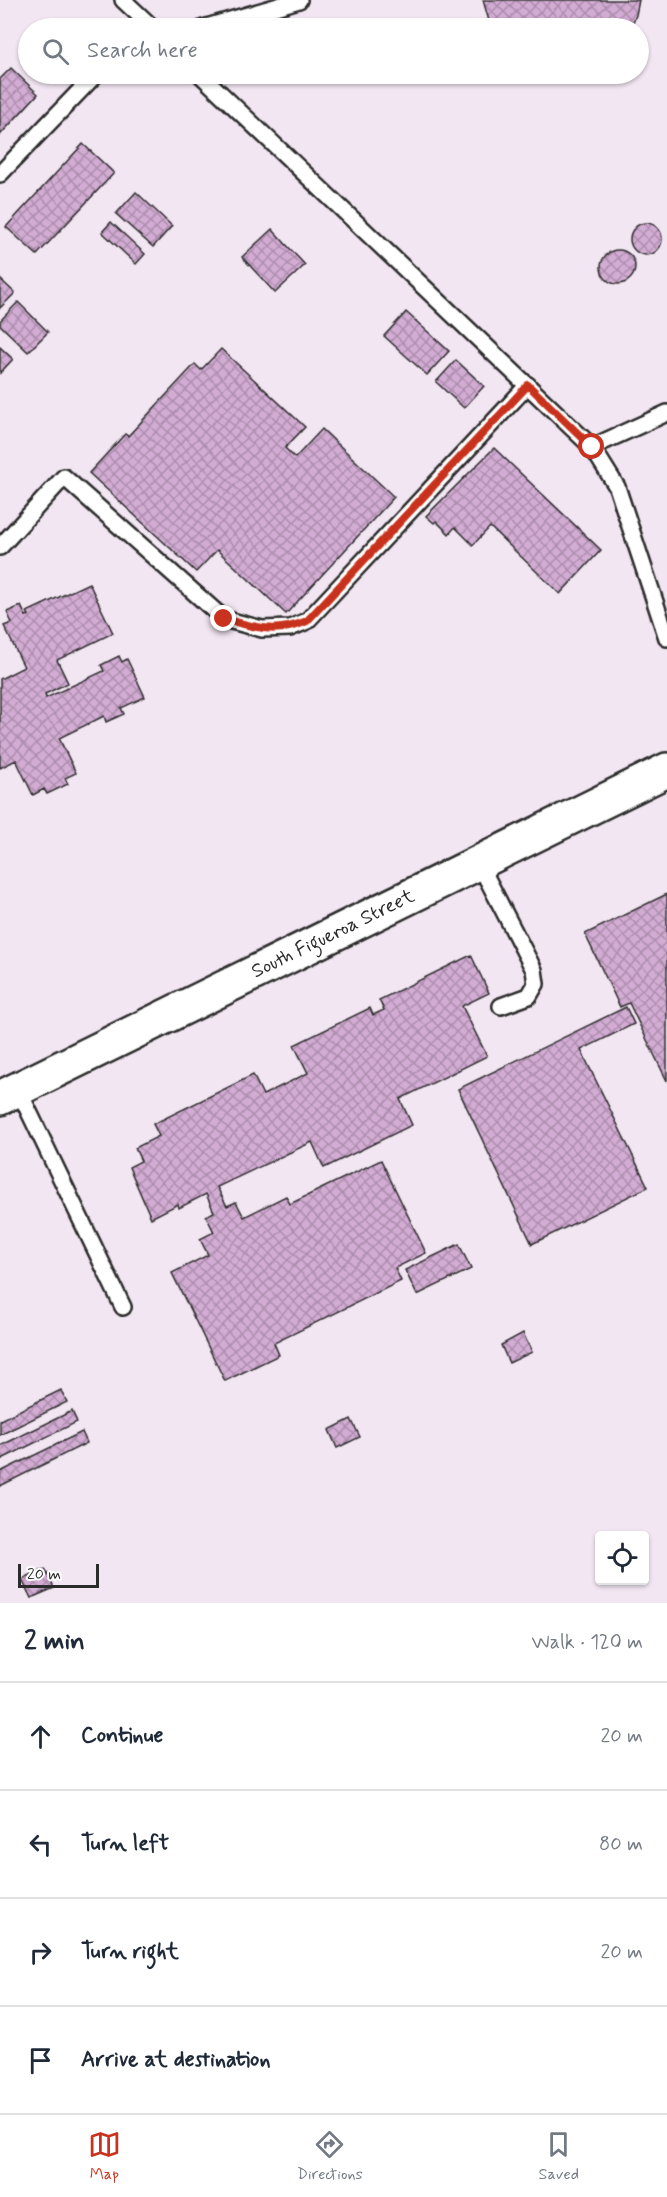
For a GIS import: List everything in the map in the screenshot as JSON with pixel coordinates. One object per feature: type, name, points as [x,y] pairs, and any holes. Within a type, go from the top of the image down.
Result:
[{"type":"main road","name":"South Figueroa Street","points":[[9,1093],[667,770]]},
{"type":"lane","points":[[123,0],[139,18]]},
{"type":"lane","points":[[237,18],[299,0]]},
{"type":"lane","points":[[0,174],[86,84]]},
{"type":"lane","points":[[211,84],[592,447],[617,487],[667,638]]},
{"type":"lane","points":[[0,547],[63,477],[224,619],[262,629],[290,628],[307,621],[528,385]]},
{"type":"lane","points":[[592,447],[667,413]]},
{"type":"lane","points":[[479,863],[534,970],[536,984],[529,996],[501,1006]]},
{"type":"lane","points":[[9,1093],[123,1307]]},
{"type":"building","points":[[483,0],[639,0],[635,18],[488,18]]},
{"type":"building","points":[[11,68],[18,75],[18,84],[28,84],[38,94],[0,135],[0,79]]},
{"type":"building","points":[[83,144],[114,173],[37,255],[6,227]]},
{"type":"building","points":[[136,192],[172,226],[153,247],[116,214]]},
{"type":"building","points":[[111,222],[145,254],[136,264],[102,232]]},
{"type":"building","points":[[646,223],[658,227],[662,239],[658,251],[646,255],[634,251],[630,239],[634,227]]},
{"type":"building","points":[[272,229],[305,265],[275,293],[242,257]]},
{"type":"building","points":[[618,250],[630,255],[635,267],[630,279],[618,284],[606,279],[601,267],[606,255]]},
{"type":"building","points":[[0,279],[15,293],[0,308]]},
{"type":"building","points":[[18,302],[48,332],[28,352],[0,325],[0,321]]},
{"type":"building","points":[[406,312],[449,351],[427,375],[384,336]]},
{"type":"building","points":[[0,347],[13,359],[0,373]]},
{"type":"building","points":[[221,349],[305,427],[285,448],[295,458],[322,429],[394,497],[286,614],[217,550],[196,572],[89,473],[125,434],[128,436],[195,364],[201,370]]},
{"type":"building","points":[[456,360],[484,386],[464,408],[436,382]]},
{"type":"building","points":[[494,448],[601,550],[560,594],[490,527],[473,545],[455,527],[449,534],[436,521],[434,523],[426,516]]},
{"type":"building","points":[[89,583],[113,633],[57,660],[68,683],[45,694],[46,698],[104,671],[101,665],[119,656],[122,662],[127,659],[145,697],[121,708],[124,714],[106,722],[104,716],[59,738],[76,773],[65,778],[68,784],[47,794],[44,789],[33,795],[16,760],[0,768],[0,679],[24,667],[4,626],[12,623],[7,612],[21,606],[26,616],[29,615],[27,612]]},
{"type":"building","points":[[667,894],[667,1081],[629,1003],[620,1007],[585,934]]},
{"type":"building","points":[[471,955],[489,993],[462,1006],[487,1056],[400,1099],[412,1125],[324,1168],[312,1142],[217,1187],[227,1206],[236,1202],[244,1217],[286,1196],[290,1204],[381,1160],[426,1253],[395,1268],[401,1281],[274,1343],[279,1355],[225,1381],[172,1273],[208,1255],[200,1239],[214,1232],[206,1216],[214,1212],[206,1194],[179,1208],[178,1204],[151,1218],[129,1167],[141,1161],[135,1148],[159,1136],[153,1124],[253,1075],[263,1095],[308,1073],[294,1045],[370,1008],[373,1015],[384,1010],[379,1000]]},
{"type":"building","points":[[626,1007],[634,1024],[581,1050],[648,1187],[532,1244],[458,1089]]},
{"type":"building","points":[[459,1244],[471,1269],[417,1295],[405,1270]]},
{"type":"building","points":[[523,1333],[532,1352],[509,1363],[501,1345]]},
{"type":"building","points":[[61,1390],[67,1402],[0,1435],[0,1420]]},
{"type":"building","points":[[72,1411],[77,1422],[0,1460],[0,1446]]},
{"type":"building","points":[[351,1419],[360,1437],[337,1448],[329,1430]]},
{"type":"building","points":[[82,1432],[87,1443],[0,1486],[0,1472]]},
{"type":"building","points":[[45,1569],[54,1588],[31,1598],[22,1580]]},
{"type":"route","points":[[224,619],[262,629],[290,628],[307,621],[528,385],[592,447]]}]
